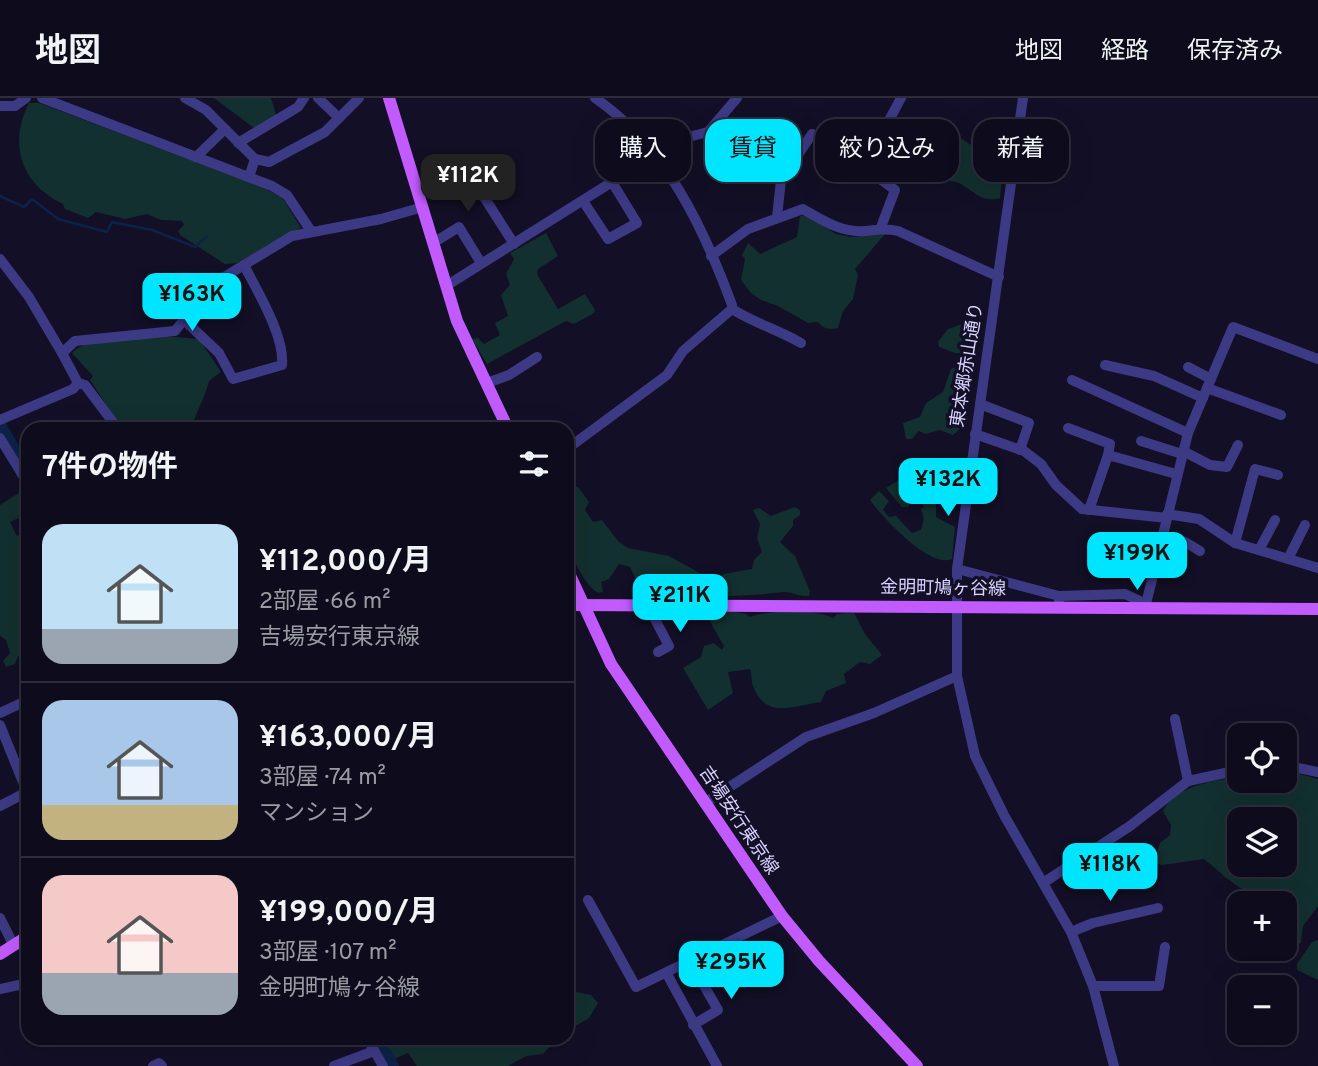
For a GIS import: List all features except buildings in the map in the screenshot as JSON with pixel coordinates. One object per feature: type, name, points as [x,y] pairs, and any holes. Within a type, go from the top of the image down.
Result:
[{"type":"main road","points":[[389,98],[457,321],[505,422]]},
{"type":"main road","name":"吉場安行東京線","points":[[574,586],[611,664],[782,916],[819,961],[917,1066]]},
{"type":"main road","name":"金明町鳩ヶ谷線","points":[[574,606],[955,606],[1059,601],[1146,606],[1318,609]]},
{"type":"main road","points":[[0,954],[21,941]]},
{"type":"street","points":[[0,106],[15,106],[26,98]]},
{"type":"street","points":[[42,98],[249,177],[287,195],[311,231]]},
{"type":"street","points":[[185,98],[206,110],[255,159],[269,162],[325,132],[359,98]]},
{"type":"street","points":[[239,143],[298,107],[304,98]]},
{"type":"street","points":[[318,98],[339,118]]},
{"type":"street","points":[[595,98],[625,119]]},
{"type":"street","points":[[691,136],[708,132],[737,98]]},
{"type":"street","points":[[881,227],[895,190],[864,167],[901,98]]},
{"type":"street","name":"東本郷赤山通り","points":[[1023,98],[957,569],[957,676],[975,756],[994,797],[1071,932],[1093,986],[1114,1066]]},
{"type":"street","points":[[196,157],[225,129]]},
{"type":"street","points":[[777,217],[781,180],[813,134]]},
{"type":"street","points":[[249,177],[255,159]]},
{"type":"street","points":[[419,192],[463,164],[514,244]]},
{"type":"street","points":[[446,286],[612,182],[637,223],[608,239],[583,201]]},
{"type":"street","points":[[675,182],[711,257],[732,309],[746,318],[779,330],[801,344]]},
{"type":"street","points":[[62,353],[75,341],[175,331],[211,285],[292,236],[381,219],[423,207]]},
{"type":"street","points":[[711,257],[748,229],[803,209],[838,228],[864,231],[881,227],[931,245],[999,277]]},
{"type":"street","points":[[433,243],[459,227],[481,263]]},
{"type":"street","points":[[0,259],[29,297],[78,383]]},
{"type":"street","points":[[183,319],[219,354],[233,379],[282,365],[283,356],[267,312],[244,265]]},
{"type":"street","points":[[574,444],[667,375],[683,351],[732,309]]},
{"type":"street","points":[[1146,606],[1188,433],[1233,327],[1318,359]]},
{"type":"street","points":[[487,383],[509,375],[537,357]]},
{"type":"street","points":[[1105,365],[1207,388],[1281,415]]},
{"type":"street","points":[[1188,367],[1207,388]]},
{"type":"street","points":[[1072,380],[1188,433]]},
{"type":"street","points":[[0,421],[73,389],[78,383]]},
{"type":"street","points":[[78,383],[85,384],[113,422]]},
{"type":"street","points":[[980,404],[1029,423],[1020,450]]},
{"type":"street","points":[[1068,428],[1110,444],[1089,510]]},
{"type":"street","points":[[975,434],[1020,450],[1041,464],[1056,485],[1082,509],[1199,519],[1235,543],[1317,566]]},
{"type":"street","points":[[0,438],[21,472]]},
{"type":"street","points":[[1141,441],[1182,453],[1210,465],[1227,467],[1238,445]]},
{"type":"street","points":[[1108,455],[1176,474]]},
{"type":"street","points":[[1235,543],[1255,469],[1278,475]]},
{"type":"street","points":[[1259,550],[1275,520]]},
{"type":"street","points":[[1288,559],[1305,525]]},
{"type":"street","points":[[1162,536],[1185,542],[1200,551]]},
{"type":"street","points":[[957,569],[1059,601]]},
{"type":"street","points":[[647,604],[668,646],[658,652]]},
{"type":"street","points":[[705,803],[791,750],[806,737],[874,713],[957,676]]},
{"type":"street","points":[[0,713],[21,703]]},
{"type":"street","points":[[1175,719],[1188,781]]},
{"type":"street","points":[[0,725],[21,762]]},
{"type":"street","points":[[1297,768],[1318,772]]},
{"type":"street","points":[[1043,883],[1130,826],[1188,781],[1227,773]]},
{"type":"street","points":[[0,806],[21,796]]},
{"type":"street","points":[[588,900],[636,987],[782,916]]},
{"type":"street","points":[[1071,932],[1093,923],[1158,908]]},
{"type":"street","points":[[0,918],[13,946]]},
{"type":"street","points":[[1093,986],[1159,986],[1165,947]]},
{"type":"street","points":[[690,961],[718,1010],[693,1025]]},
{"type":"street","points":[[667,974],[717,1066]]},
{"type":"street","points":[[0,989],[21,984]]},
{"type":"street","points":[[371,1045],[383,1066]]},
{"type":"street","points":[[334,1066],[374,1051]]},
{"type":"street","points":[[153,1066],[159,1063],[162,1066]]},
{"type":"green space","points":[[214,98],[271,98],[276,115],[254,128]]},
{"type":"green space","points":[[29,103],[39,103],[254,184],[282,197],[301,228],[237,263],[225,264],[180,235],[178,231],[184,225],[182,221],[161,220],[147,214],[125,219],[96,212],[88,218],[65,209],[63,204],[37,186],[22,161],[20,133]]},
{"type":"green space","points":[[959,137],[973,145],[973,182],[1002,182],[1000,198],[983,198],[955,182],[959,182]]},
{"type":"green space","points":[[805,215],[836,234],[851,237],[885,234],[855,269],[858,275],[853,299],[843,311],[838,328],[827,328],[818,322],[808,323],[761,300],[751,293],[741,280],[745,259],[742,255],[748,243],[760,254],[797,237],[800,216]]},
{"type":"green space","points":[[546,233],[558,256],[538,269],[537,274],[558,309],[585,294],[595,310],[594,313],[574,324],[566,321],[487,364],[472,339],[478,338],[484,344],[500,335],[495,323],[508,316],[501,295],[510,285],[506,274],[514,259],[510,253]]},
{"type":"green space","points":[[972,308],[984,311],[970,367],[963,374],[960,390],[969,394],[963,422],[953,435],[940,430],[926,434],[919,431],[912,439],[906,439],[903,423],[920,417],[926,403],[943,392],[951,369],[964,364],[965,356],[962,353],[939,347],[938,342],[948,329],[965,323]]},
{"type":"green space","points":[[137,337],[199,339],[221,372],[209,381],[194,422],[117,422],[90,380],[93,376],[72,353],[92,342]]},
{"type":"green space","points":[[915,470],[924,476],[926,491],[936,500],[936,517],[955,527],[952,559],[932,557],[920,549],[896,529],[870,500],[879,491],[889,501],[883,510],[889,517],[896,516],[912,533],[921,530],[924,519],[921,509],[924,507],[916,494],[912,498],[908,496],[909,507],[902,507],[886,488]]},
{"type":"green space","points":[[574,485],[589,502],[585,510],[593,522],[602,520],[618,541],[628,548],[669,556],[707,577],[752,569],[754,560],[762,552],[757,538],[760,524],[753,510],[759,508],[771,516],[795,507],[800,510],[800,515],[793,520],[793,526],[780,542],[795,556],[810,591],[809,596],[786,592],[715,596],[677,593],[663,589],[655,583],[639,586],[630,567],[619,564],[609,579],[601,582],[603,592],[598,593],[574,560]]},
{"type":"green space","points":[[21,492],[21,517],[10,522],[17,536],[21,534],[21,656],[18,656],[15,664],[6,667],[3,661],[10,653],[6,640],[0,636],[0,505]]},
{"type":"green space","points":[[728,611],[750,617],[792,612],[815,613],[833,618],[837,614],[854,613],[865,634],[882,655],[870,664],[860,662],[844,674],[846,683],[826,691],[821,702],[791,708],[773,707],[765,703],[753,686],[750,669],[728,672],[733,693],[708,710],[683,668],[701,657],[704,646],[714,643],[722,650],[724,646],[709,620],[713,612]]},
{"type":"green space","points":[[1297,773],[1318,779],[1318,906],[1303,926],[1301,943],[1297,944],[1297,891],[1246,891],[1233,883],[1204,859],[1162,865],[1148,862],[1147,854],[1156,854],[1160,843],[1170,835],[1171,825],[1163,811],[1169,802],[1186,790],[1227,779],[1227,793],[1297,793]]},
{"type":"green space","points":[[1318,940],[1316,979],[1297,970],[1297,964],[1312,942]]},
{"type":"green space","points":[[574,991],[591,995],[598,1003],[589,1018],[574,1027]]},
{"type":"green space","points":[[384,1045],[551,1045],[543,1054],[526,1056],[508,1066],[417,1066],[408,1053],[392,1060]]},
{"type":"waterway","points":[[0,196],[24,207],[32,199],[58,219],[107,232],[112,222],[152,230],[195,247],[207,236]]},
{"type":"waterway","points":[[0,423],[21,459]]},
{"type":"waterway","points":[[382,1045],[394,1066]]}]
